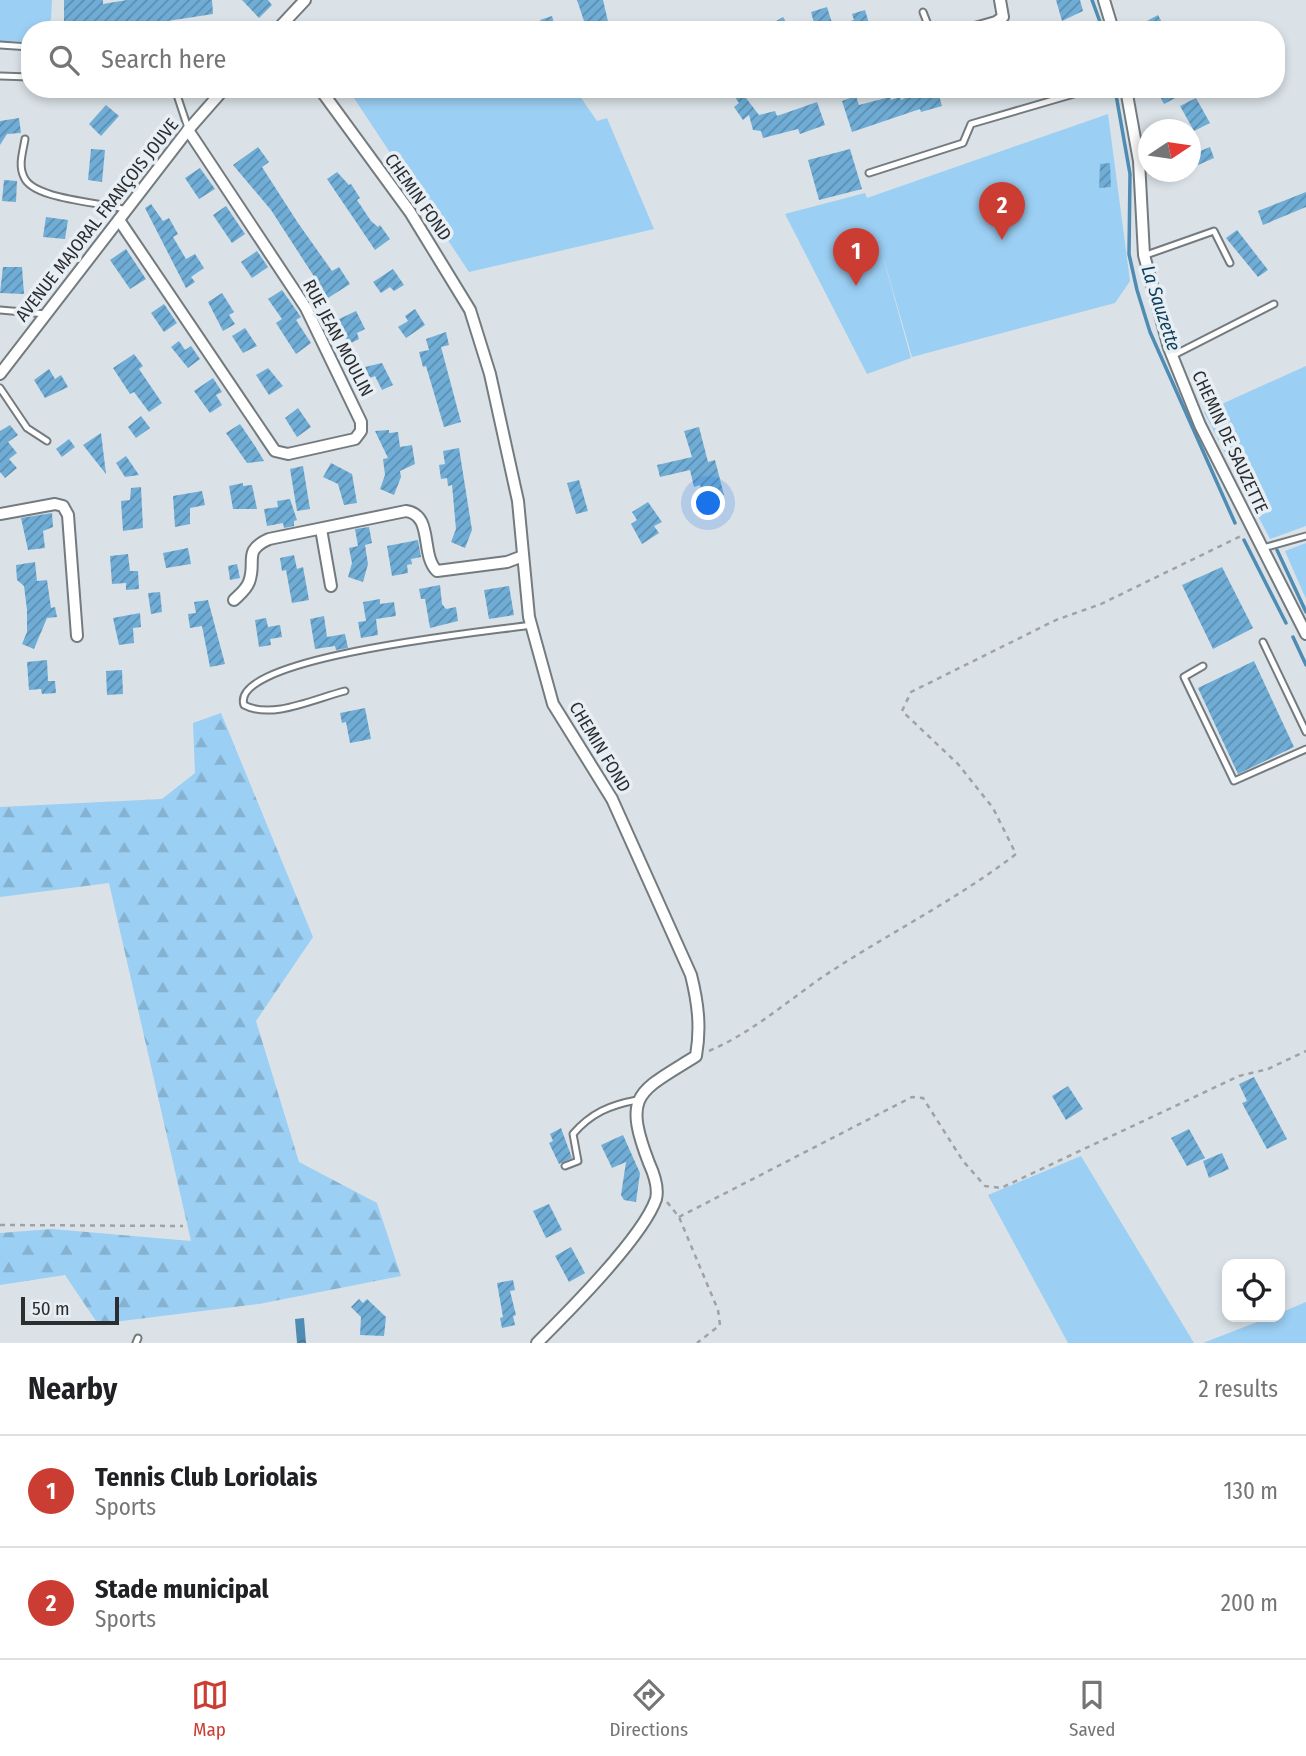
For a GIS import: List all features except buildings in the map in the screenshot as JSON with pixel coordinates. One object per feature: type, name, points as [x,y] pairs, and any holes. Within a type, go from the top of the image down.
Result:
[{"type":"street","points":[[285,21],[305,0]]},
{"type":"street","points":[[997,21],[1003,17],[1000,0]]},
{"type":"street","points":[[1104,0],[1110,21]]},
{"type":"street","name":"AVENUE MAJORAL FRANÇOIS JOUVE","points":[[0,374],[188,130],[217,98]]},
{"type":"street","name":"CHEMIN FOND","points":[[327,98],[410,212],[470,310],[493,387],[518,501],[531,625],[553,704],[612,799],[691,975],[698,1005],[700,1034],[696,1056]]},
{"type":"street","name":"CHEMIN DE SAUZETTE","points":[[1128,98],[1139,161],[1144,256],[1172,356],[1200,425],[1306,634]]},
{"type":"street","name":"RUE JEAN MOULIN","points":[[123,215],[275,450],[288,454],[355,439],[361,431],[361,422],[306,308],[188,130]]},
{"type":"street","points":[[0,514],[55,504],[63,506],[68,515],[76,636]]},
{"type":"street","points":[[234,600],[250,580],[252,552],[257,544],[413,512],[422,522],[428,560],[437,571],[507,562],[523,556]]},
{"type":"street","points":[[321,529],[331,586]]},
{"type":"street","points":[[537,1343],[575,1305],[649,1216],[657,1195],[655,1177],[635,1117],[637,1100],[650,1085],[696,1056]]},
{"type":"lane","points":[[923,12],[926,21]]},
{"type":"lane","points":[[0,45],[21,46]]},
{"type":"lane","points":[[0,76],[21,77]]},
{"type":"lane","points":[[175,98],[188,130]]},
{"type":"lane","points":[[869,173],[963,143],[971,124],[1060,98]]},
{"type":"lane","points":[[25,139],[20,165],[24,180],[42,193],[113,205],[123,215]]},
{"type":"lane","points":[[1144,256],[1214,231],[1230,263]]},
{"type":"lane","points":[[1172,356],[1274,304]]},
{"type":"lane","points":[[0,310],[46,314]]},
{"type":"lane","points":[[0,388],[27,428],[47,441]]},
{"type":"lane","points":[[1263,548],[1306,536]]},
{"type":"lane","points":[[345,691],[289,706],[268,708],[248,707],[242,699],[243,694],[260,681],[288,666],[334,653],[531,625]]},
{"type":"lane","points":[[1263,642],[1306,732]]},
{"type":"lane","points":[[1203,666],[1184,677],[1234,781],[1306,749]]},
{"type":"lane","points":[[565,1166],[578,1161],[573,1135],[587,1119],[612,1105],[637,1100]]},
{"type":"path","points":[[696,1056],[741,1037],[822,978],[984,878],[1016,854],[993,808],[958,764],[902,711],[911,692],[1056,620],[1101,604],[1252,530]]},
{"type":"path","points":[[679,1217],[912,1097],[923,1098],[932,1107],[962,1161],[985,1186],[1002,1188],[1239,1076],[1268,1069],[1306,1051]]},
{"type":"path","points":[[657,1195],[668,1202],[679,1217],[718,1310],[720,1325],[697,1343]]},
{"type":"path","points":[[0,1225],[183,1226]]},
{"type":"green space","points":[[0,0],[52,0],[50,21],[21,21],[21,42],[0,41]]},
{"type":"green space","points":[[354,98],[581,98],[597,121],[607,118],[654,229],[469,272]]},
{"type":"green space","points":[[1108,114],[1130,281],[1115,303],[912,357],[878,239],[911,358],[867,374],[785,214],[865,193],[867,198]]},
{"type":"green space","points":[[1306,366],[1306,526],[1270,539],[1204,412]]},
{"type":"green space","points":[[1306,543],[1306,599],[1285,551]]},
{"type":"green space","points":[[221,713],[313,937],[256,1021],[299,1162],[377,1203],[401,1276],[259,1304],[98,1324],[65,1275],[0,1285],[0,1233],[52,1229],[191,1241],[109,883],[0,897],[0,807],[162,799],[195,773],[193,723]]},
{"type":"green space","points":[[1081,1156],[1194,1343],[1068,1343],[988,1195]]},
{"type":"green space","points":[[1306,1302],[1306,1343],[1203,1343],[1257,1322],[1285,1322],[1285,1311]]},
{"type":"water","points":[[304,1318],[306,1343],[297,1343],[295,1319]]},
{"type":"waterway","name":"La Sauzette","points":[[1092,0],[1100,21]]},
{"type":"waterway","name":"La Sauzette","points":[[1117,98],[1130,174],[1129,254],[1137,290],[1150,332],[1235,523]]},
{"type":"waterway","name":"La Sauzette","points":[[1244,540],[1286,623]]},
{"type":"waterway","points":[[1277,550],[1306,612]]},
{"type":"waterway","name":"La Sauzette","points":[[1293,637],[1306,665]]},
{"type":"place","name":"Stade municipal","points":[[1002,240]]},
{"type":"place","name":"Tennis Club Loriolais","points":[[856,286]]}]
